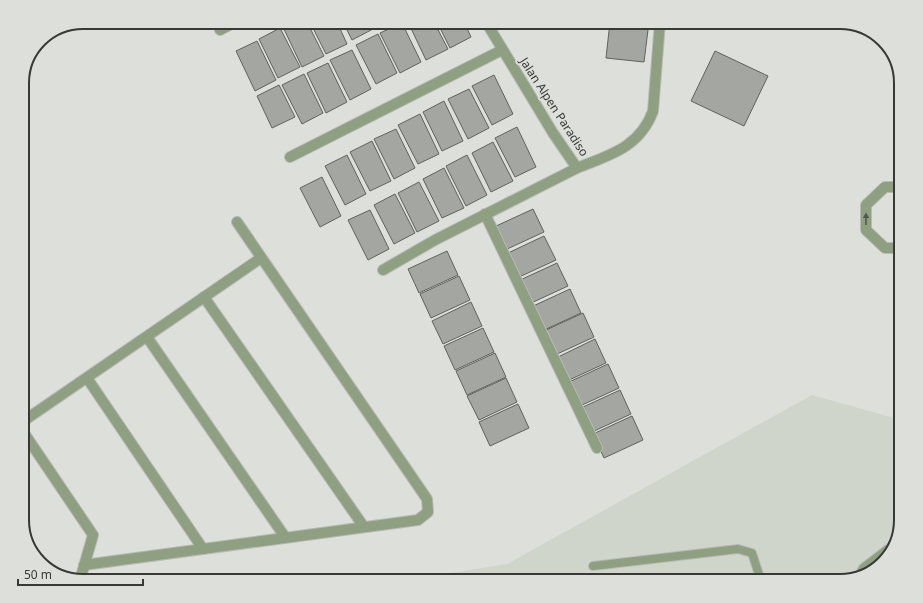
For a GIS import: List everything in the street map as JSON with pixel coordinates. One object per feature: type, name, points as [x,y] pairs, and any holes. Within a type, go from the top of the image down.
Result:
[{"type":"street","name":"Jalan Alpen Paradiso","points":[[490,29],[553,133],[577,168],[628,145],[639,136],[648,124],[653,111],[659,29]]},
{"type":"street","points":[[290,157],[502,50]]},
{"type":"street","points":[[383,270],[485,214],[577,168]]},
{"type":"street","points":[[894,187],[884,187],[866,205],[866,230],[884,248],[894,248]]},
{"type":"street","points":[[485,214],[597,448]]},
{"type":"street","points":[[84,565],[418,520],[428,512],[427,499],[237,222]]},
{"type":"street","points":[[29,417],[261,258]]},
{"type":"street","points":[[204,297],[364,527]]},
{"type":"street","points":[[147,336],[285,537]]},
{"type":"street","points":[[87,378],[203,549]]},
{"type":"street","points":[[29,440],[93,535],[82,574]]},
{"type":"lane","points":[[593,566],[738,549],[752,553],[759,574]]},
{"type":"lane","points":[[863,569],[882,553]]},
{"type":"shaded area","points":[[812,395],[894,418],[893,530],[885,550],[873,563],[860,570],[847,574],[445,574],[507,564]]},
{"type":"building","points":[[281,29],[300,67],[278,78],[259,39]]},
{"type":"building","points":[[284,29],[310,29],[324,56],[302,67]]},
{"type":"building","points":[[314,29],[340,29],[347,44],[326,54]]},
{"type":"building","points":[[346,29],[373,29],[352,40]]},
{"type":"building","points":[[389,29],[405,29],[421,62],[400,73],[380,33]]},
{"type":"building","points":[[411,29],[438,29],[448,49],[426,60]]},
{"type":"building","points":[[440,29],[467,29],[471,37],[450,48]]},
{"type":"building","points":[[609,29],[648,29],[644,62],[606,58]]},
{"type":"building","points":[[378,34],[397,73],[376,84],[356,45]]},
{"type":"building","points":[[257,41],[276,80],[255,91],[236,51]]},
{"type":"building","points":[[352,50],[371,89],[350,100],[330,60]]},
{"type":"building","points":[[715,51],[768,76],[744,126],[691,101]]},
{"type":"building","points":[[328,63],[347,102],[326,113],[307,73]]},
{"type":"building","points":[[304,74],[323,113],[302,124],[282,85]]},
{"type":"building","points":[[494,75],[513,114],[492,125],[472,86]]},
{"type":"building","points":[[279,85],[295,117],[272,128],[257,96]]},
{"type":"building","points":[[469,89],[489,128],[468,139],[448,99]]},
{"type":"building","points":[[444,101],[463,141],[442,151],[423,112]]},
{"type":"building","points":[[420,114],[439,154],[418,164],[398,125]]},
{"type":"building","points":[[517,127],[536,167],[515,177],[495,138]]},
{"type":"building","points":[[396,129],[415,168],[394,179],[374,139]]},
{"type":"building","points":[[372,141],[391,181],[370,191],[350,152]]},
{"type":"building","points":[[493,142],[513,181],[491,192],[472,153]]},
{"type":"building","points":[[347,155],[366,194],[345,205],[325,166]]},
{"type":"building","points":[[467,155],[487,195],[466,206],[446,166]]},
{"type":"building","points":[[444,168],[464,208],[442,218],[423,179]]},
{"type":"building","points":[[322,177],[341,216],[320,227],[300,188]]},
{"type":"building","points":[[419,182],[439,221],[417,232],[398,193]]},
{"type":"building","points":[[395,194],[415,233],[394,244],[374,205]]},
{"type":"building","points":[[533,209],[544,232],[505,250],[494,227]]},
{"type":"building","points":[[370,210],[389,249],[368,260],[348,220]]},
{"type":"building","points":[[544,236],[556,260],[517,278],[506,254]]},
{"type":"building","points":[[447,251],[458,275],[419,293],[408,269]]},
{"type":"building","points":[[557,263],[568,286],[529,304],[518,281]]},
{"type":"building","points":[[459,276],[470,300],[431,318],[420,294]]},
{"type":"building","points":[[570,289],[581,313],[542,331],[531,307]]},
{"type":"building","points":[[471,302],[482,326],[443,344],[432,321]]},
{"type":"building","points":[[583,313],[594,337],[555,355],[544,331]]},
{"type":"building","points":[[483,328],[494,352],[455,370],[444,346]]},
{"type":"building","points":[[595,339],[606,363],[567,381],[556,358]]},
{"type":"building","points":[[495,353],[506,377],[467,395],[456,371]]},
{"type":"building","points":[[608,364],[619,388],[580,406],[569,382]]},
{"type":"building","points":[[506,378],[517,402],[479,420],[467,396]]},
{"type":"building","points":[[620,390],[631,414],[592,432],[581,408]]},
{"type":"building","points":[[518,404],[529,428],[490,446],[479,422]]},
{"type":"building","points":[[632,416],[643,440],[604,458],[593,434]]}]
